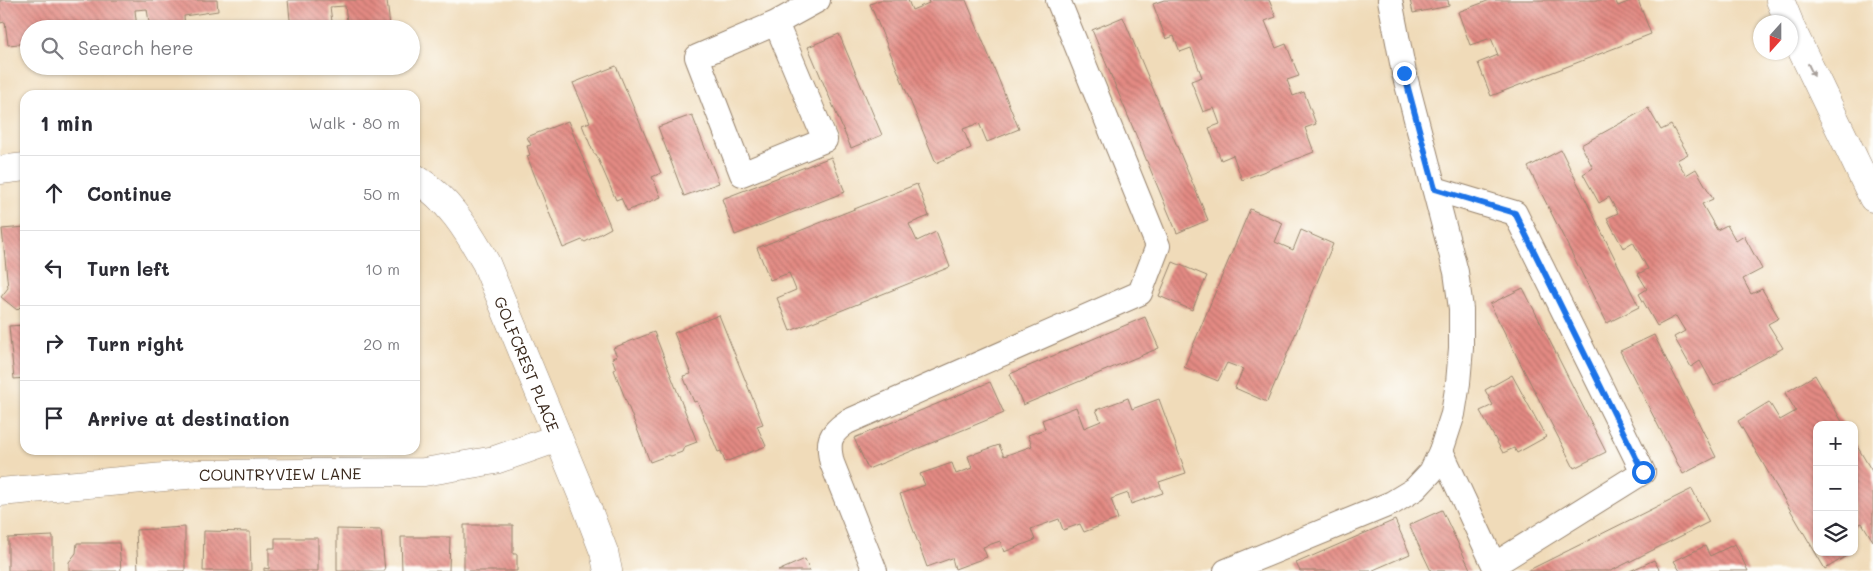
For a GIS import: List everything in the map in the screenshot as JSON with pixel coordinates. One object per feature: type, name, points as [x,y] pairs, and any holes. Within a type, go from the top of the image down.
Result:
[{"type":"street","points":[[1780,0],[1786,15]]},
{"type":"street","points":[[1798,41],[1873,198]]},
{"type":"street","points":[[0,170],[20,168]]},
{"type":"street","name":"GOLFCREST PLACE","points":[[420,182],[446,203],[468,230],[482,255],[601,544],[608,571]]},
{"type":"street","name":"COUNTRYVIEW LANE","points":[[0,492],[197,474],[424,472],[495,460],[558,438]]},
{"type":"lane","points":[[776,23],[825,140],[742,174],[697,57],[776,23],[818,0]]},
{"type":"lane","points":[[875,571],[832,463],[828,444],[838,428],[847,422],[1140,292],[1158,246],[1058,0]]},
{"type":"lane","points":[[1226,571],[1392,503],[1415,489],[1431,472],[1441,452],[1453,414],[1461,348],[1461,309],[1456,272],[1404,73],[1390,0]]},
{"type":"lane","points":[[1435,189],[1515,213],[1643,472],[1494,565],[1441,452]]},
{"type":"building","points":[[0,0],[217,0],[218,11],[184,16],[184,20],[149,20],[147,9],[135,10],[136,20],[20,20],[20,44],[8,45],[5,22],[0,23]]},
{"type":"building","points":[[288,0],[387,0],[389,20],[347,20],[345,6],[330,7],[332,20],[290,20]]},
{"type":"building","points":[[880,0],[908,0],[912,10],[929,3],[928,0],[966,0],[1019,129],[987,142],[979,123],[963,129],[971,148],[936,163],[870,4]]},
{"type":"building","points":[[1164,0],[1269,0],[1276,17],[1265,21],[1276,48],[1286,44],[1299,76],[1287,80],[1293,96],[1304,92],[1316,124],[1305,128],[1314,152],[1242,180],[1233,155],[1221,160],[1209,128],[1220,124],[1214,108],[1203,112],[1191,81],[1202,77],[1191,48],[1180,52],[1174,36],[1166,39],[1153,4]]},
{"type":"building","points":[[1410,0],[1448,0],[1449,6],[1413,13]]},
{"type":"building","points":[[1490,0],[1615,0],[1618,6],[1638,0],[1651,34],[1491,96],[1478,63],[1498,55],[1491,38],[1470,45],[1458,12]]},
{"type":"building","points":[[1123,17],[1208,220],[1177,233],[1092,30]]},
{"type":"building","points":[[839,34],[882,135],[851,148],[808,47]]},
{"type":"building","points":[[616,66],[661,173],[652,177],[661,197],[627,211],[621,198],[616,200],[596,154],[594,154],[582,125],[590,122],[573,83]]},
{"type":"building","points":[[1648,108],[1661,130],[1671,125],[1688,154],[1677,160],[1686,175],[1696,169],[1713,199],[1702,204],[1717,230],[1727,225],[1736,241],[1744,236],[1762,269],[1743,279],[1751,294],[1762,289],[1779,318],[1768,324],[1783,348],[1714,386],[1700,361],[1691,367],[1674,337],[1685,331],[1676,316],[1657,326],[1639,294],[1647,289],[1638,274],[1648,269],[1633,242],[1623,248],[1607,218],[1618,213],[1609,197],[1599,203],[1583,174],[1593,168],[1581,145]]},
{"type":"building","points":[[692,115],[719,183],[684,196],[658,127]]},
{"type":"building","points":[[568,121],[611,228],[585,242],[582,240],[563,248],[527,156],[530,155],[527,146],[531,145],[527,137]]},
{"type":"building","points":[[1561,150],[1639,307],[1607,323],[1528,167]]},
{"type":"building","points":[[831,157],[845,192],[735,235],[722,199]]},
{"type":"building","points":[[917,184],[929,216],[909,224],[917,241],[936,232],[950,267],[790,331],[777,298],[796,290],[789,273],[770,280],[757,248]]},
{"type":"building","points":[[1250,209],[1283,223],[1275,242],[1293,250],[1301,230],[1333,244],[1267,402],[1235,388],[1243,369],[1227,363],[1218,381],[1184,367]]},
{"type":"building","points":[[20,227],[20,307],[17,310],[1,297],[8,288],[2,229]]},
{"type":"building","points":[[1173,262],[1207,276],[1192,310],[1159,296]]},
{"type":"building","points":[[1523,288],[1606,452],[1574,468],[1490,304]]},
{"type":"building","points":[[719,315],[763,424],[757,426],[766,446],[725,462],[721,451],[718,452],[697,401],[694,402],[683,376],[691,374],[674,333]]},
{"type":"building","points":[[1145,317],[1159,348],[1023,405],[1010,374]]},
{"type":"building","points":[[20,325],[20,378],[14,379],[9,326]]},
{"type":"building","points":[[654,332],[697,442],[684,447],[682,452],[650,462],[614,370],[616,369],[612,358],[617,356],[613,348]]},
{"type":"building","points":[[1654,335],[1716,457],[1683,474],[1620,351]]},
{"type":"building","points":[[1512,375],[1546,437],[1517,453],[1514,448],[1503,453],[1480,411],[1493,405],[1485,390]]},
{"type":"building","points":[[1815,375],[1842,421],[1813,421],[1813,549],[1738,421],[1769,402],[1780,420],[1796,411],[1785,393]]},
{"type":"building","points":[[990,382],[1004,413],[868,469],[854,438]]},
{"type":"building","points":[[1128,398],[1132,409],[1159,399],[1186,473],[1159,482],[1163,493],[1131,504],[1128,493],[1111,499],[1118,519],[1084,532],[1080,524],[1063,530],[1059,519],[1031,529],[1035,540],[1004,552],[1000,541],[983,547],[987,557],[955,569],[952,558],[927,567],[900,494],[925,485],[920,474],[952,463],[956,474],[972,468],[968,456],[999,445],[1004,456],[1032,446],[1028,435],[1045,429],[1042,420],[1076,407],[1084,428],[1101,421],[1096,410]]},
{"type":"building","points":[[1858,448],[1873,473],[1873,541],[1862,523],[1858,525]]},
{"type":"building","points":[[1692,489],[1709,522],[1611,571],[1527,571]]},
{"type":"building","points":[[1442,510],[1471,571],[1431,571],[1409,525]]},
{"type":"building","points":[[1395,520],[1410,554],[1371,571],[1300,571],[1296,563]]},
{"type":"building","points":[[464,525],[513,525],[513,554],[517,554],[517,571],[464,571]]},
{"type":"building","points":[[185,527],[185,571],[138,571],[136,530]]},
{"type":"building","points":[[337,529],[381,530],[385,571],[337,571]]},
{"type":"building","points":[[204,531],[250,532],[251,571],[203,571]]},
{"type":"building","points":[[53,536],[53,571],[8,571],[8,538]]},
{"type":"building","points":[[401,537],[450,537],[449,571],[402,571]]},
{"type":"building","points":[[275,538],[318,538],[318,571],[264,571],[264,568],[269,569],[269,548],[275,548]]},
{"type":"building","points":[[77,543],[119,543],[121,571],[69,571],[69,562],[76,553]]},
{"type":"building","points":[[1735,544],[1748,571],[1680,571],[1674,561],[1705,546],[1710,556]]},
{"type":"building","points":[[1817,556],[1846,556],[1825,569]]},
{"type":"building","points":[[805,559],[810,571],[778,571]]},
{"type":"building","points":[[1654,560],[1660,571],[1630,571]]},
{"type":"route","points":[[1404,73],[1435,189],[1515,213],[1643,472]]}]
